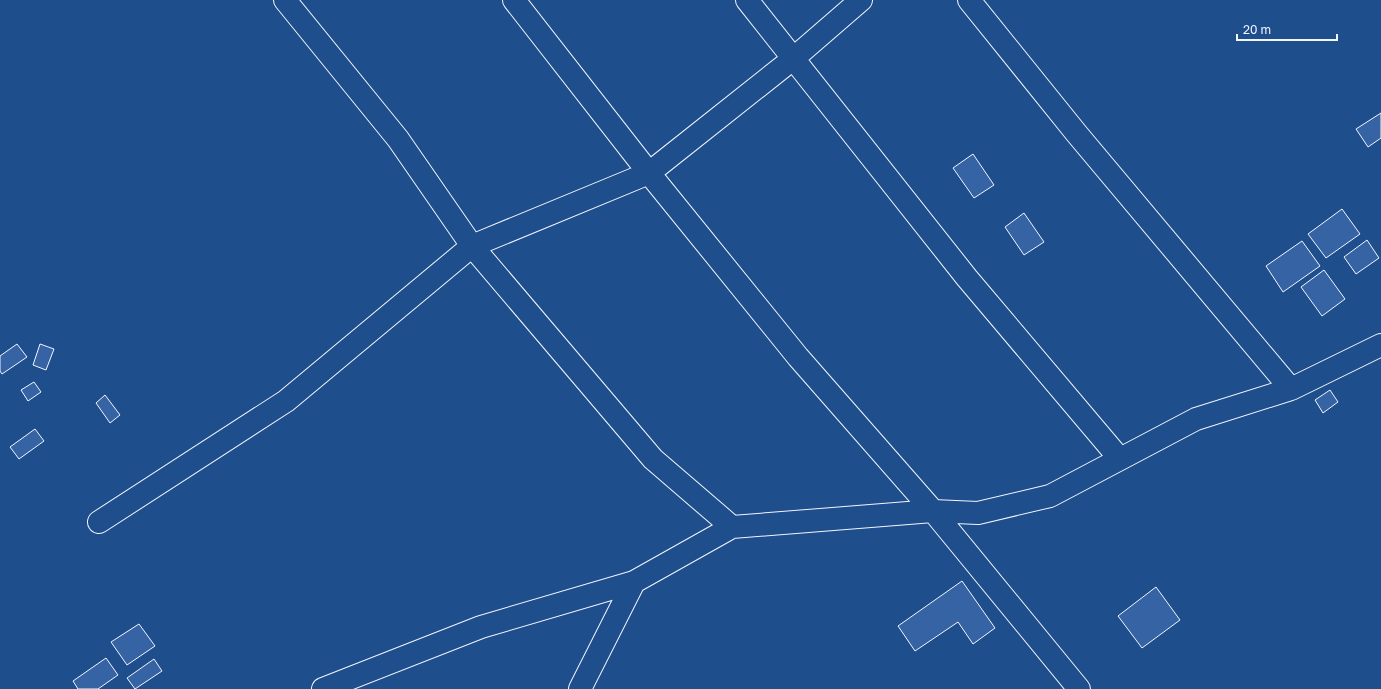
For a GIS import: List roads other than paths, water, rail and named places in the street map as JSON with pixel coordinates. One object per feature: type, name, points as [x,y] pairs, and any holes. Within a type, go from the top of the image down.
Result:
[{"type":"street","points":[[284,0],[398,139],[472,246],[653,459],[732,527]]},
{"type":"street","points":[[514,0],[649,173],[798,357],[933,511],[1079,689]]},
{"type":"street","points":[[747,0],[967,278],[1120,459]]},
{"type":"street","points":[[99,522],[286,401],[472,246],[649,173],[794,58],[861,0]]},
{"type":"street","points":[[969,0],[1077,134],[1290,389]]},
{"type":"street","points":[[323,689],[481,627],[634,582],[732,527],[933,511],[978,512],[1050,496],[1196,419],[1290,389],[1381,344]]},
{"type":"street","points":[[580,689],[634,582]]}]
